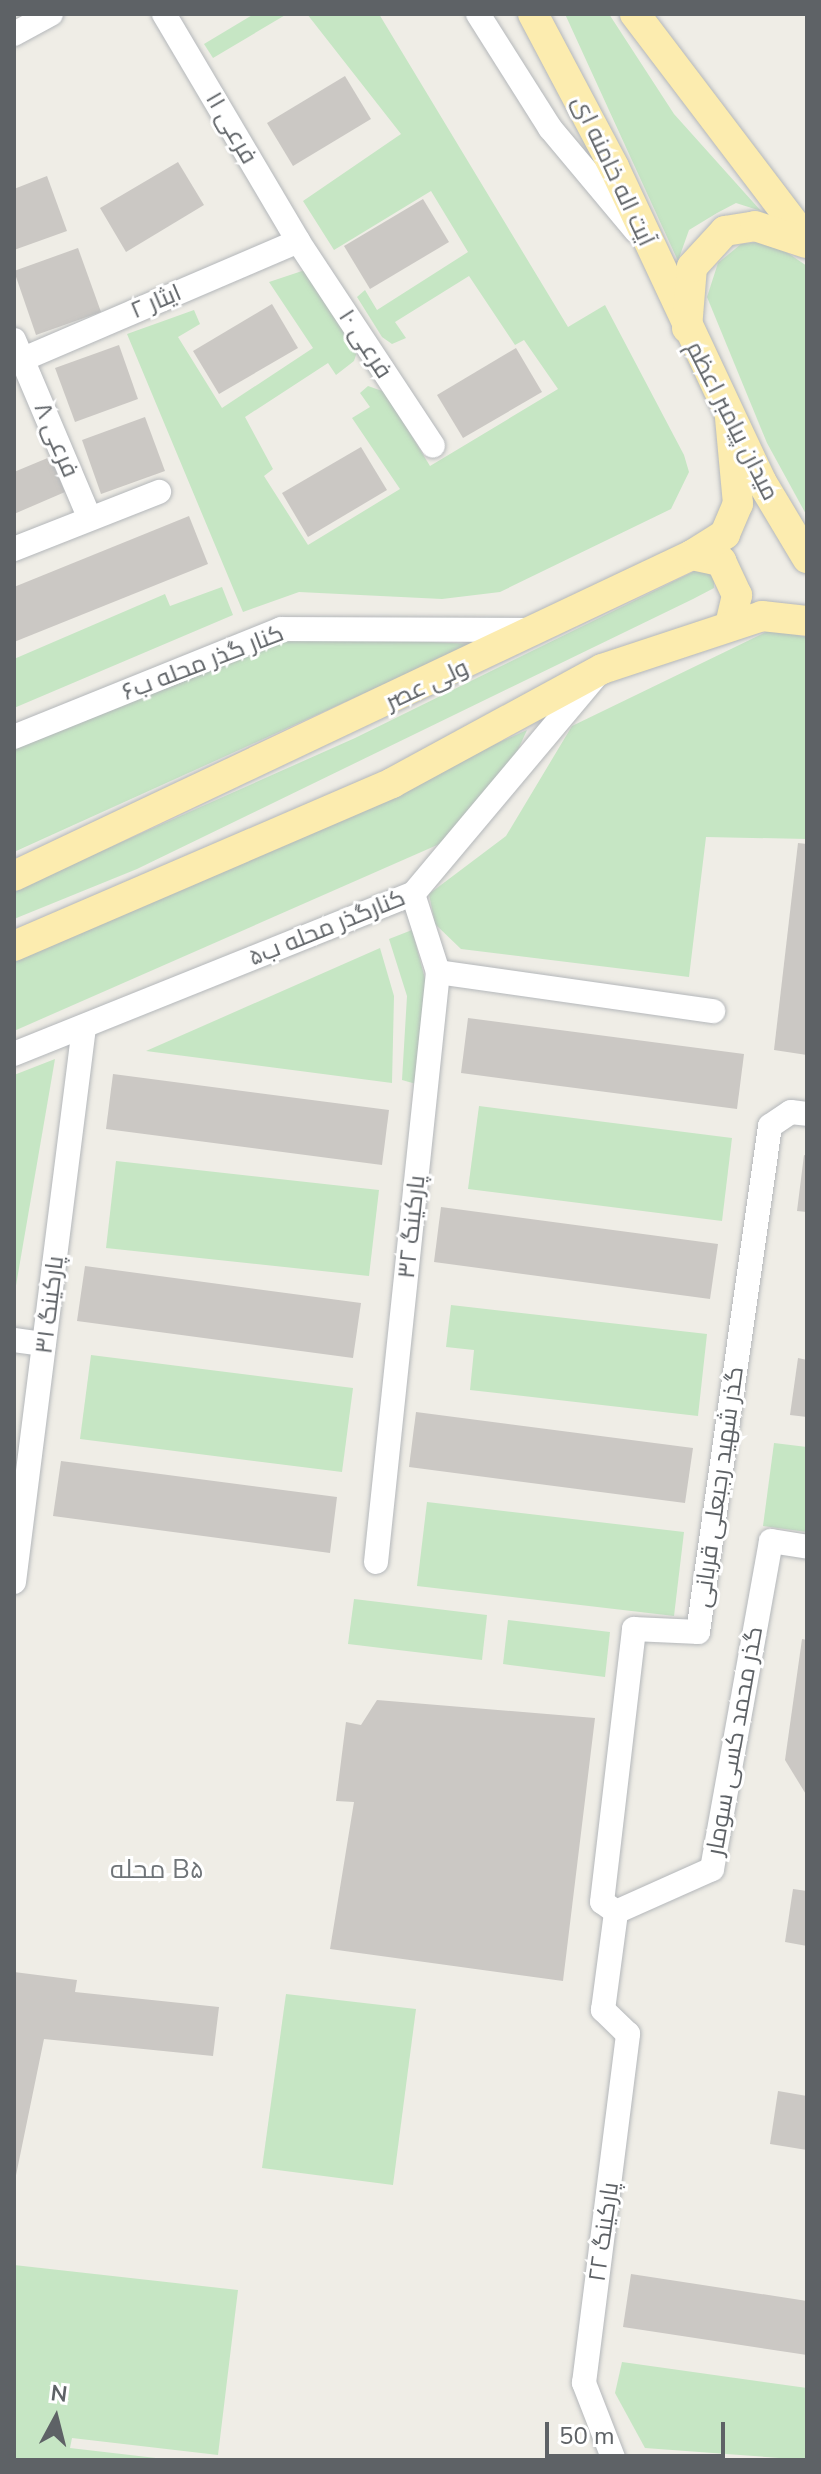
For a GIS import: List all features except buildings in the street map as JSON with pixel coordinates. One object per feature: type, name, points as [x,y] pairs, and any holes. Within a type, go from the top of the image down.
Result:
[{"type":"main road","name":"آیت اله خامنه ای","points":[[533,14],[687,330]]},
{"type":"main road","points":[[635,14],[807,242]]},
{"type":"main road","name":"میدان پیامبر اعظم","points":[[807,242],[755,226],[725,231],[692,267],[687,330],[730,418],[807,558]]},
{"type":"main road","name":"ولی عصر","points":[[14,876],[544,630],[692,555],[725,534],[738,504],[730,418]]},
{"type":"main road","points":[[692,555],[721,561],[737,595],[730,625]]},
{"type":"main road","points":[[14,946],[392,783],[602,669],[762,616],[807,621]]},
{"type":"street","points":[[14,34],[51,14]]},
{"type":"street","name":"فرعی ۱۱","points":[[164,14],[298,241]]},
{"type":"street","points":[[478,14],[550,128],[648,245]]},
{"type":"street","name":"ایثار ۲","points":[[17,354],[298,241]]},
{"type":"street","name":"فرعی ۱۰","points":[[298,241],[433,446]]},
{"type":"street","name":"فرعی ۸","points":[[17,354],[90,519]]},
{"type":"street","points":[[14,549],[159,492]]},
{"type":"street","name":"کنار گذر محله ب۶","points":[[14,737],[281,629],[544,630]]},
{"type":"street","name":"کنارگذر محله ب۵","points":[[14,1054],[413,894],[602,669]]},
{"type":"street","name":"پارکینگ ۳۲","points":[[376,1562],[438,972],[413,894]]},
{"type":"street","points":[[438,972],[713,1011]]},
{"type":"street","name":"پارکینگ ۳۱","points":[[14,1582],[16,1542],[84,1027]]},
{"type":"street","name":"گذر شهید رجبعلی قربانی","points":[[616,1912],[602,1902],[634,1629],[698,1632],[770,1126],[791,1112],[807,1114]]},
{"type":"street","points":[[14,1340],[44,1344]]},
{"type":"street","name":"گذر محمد کسی سومار","points":[[616,1912],[712,1869],[771,1541],[807,1547]]},
{"type":"street","name":"پارکینگ ۲۲","points":[[614,2460],[584,2383],[628,2034],[603,2010],[616,1912]]},
{"type":"green space","points":[[254,14],[287,14],[213,58],[204,44]]},
{"type":"green space","points":[[307,14],[379,14],[568,327],[605,305],[684,455],[689,472],[671,509],[500,592],[442,599],[299,592],[243,612],[127,334],[194,310],[200,324],[178,337],[222,408],[313,348],[269,282],[305,270],[358,349],[354,361],[336,375],[328,363],[245,417],[273,469],[264,476],[308,545],[400,489],[352,418],[370,407],[360,393],[368,386],[385,392],[430,466],[558,389],[524,340],[515,345],[469,276],[395,322],[406,338],[392,344],[382,337],[357,297],[365,290],[377,310],[468,252],[431,191],[334,250],[303,201],[401,134]]},
{"type":"green space","points":[[565,14],[609,14],[674,114],[761,211],[736,203],[717,213],[689,230],[678,261]]},
{"type":"green space","points":[[770,241],[807,266],[807,516],[767,443],[707,297],[718,263],[741,244]]},
{"type":"green space","points":[[699,569],[714,577],[714,588],[137,869],[14,919],[14,890],[355,738]]},
{"type":"green space","points":[[222,587],[233,615],[14,708],[14,659],[165,594],[170,606]]},
{"type":"green space","points":[[770,630],[807,637],[807,839],[706,837],[689,977],[461,949],[435,924],[429,894],[506,836],[572,726]]},
{"type":"green space","points":[[287,635],[473,644],[14,852],[14,749]]},
{"type":"green space","points":[[527,730],[511,765],[444,842],[14,1031],[14,960]]},
{"type":"green space","points":[[412,930],[428,990],[423,1086],[402,1080],[407,996],[389,939]]},
{"type":"green space","points":[[380,948],[394,996],[392,1083],[146,1051]]},
{"type":"green space","points":[[55,1059],[14,1297],[14,1075]]},
{"type":"green space","points":[[479,1106],[732,1138],[722,1221],[468,1189]]},
{"type":"green space","points":[[116,1161],[379,1190],[369,1276],[106,1248]]},
{"type":"green space","points":[[451,1305],[707,1334],[698,1416],[470,1390],[474,1350],[446,1347]]},
{"type":"green space","points":[[91,1355],[353,1388],[342,1472],[80,1439]]},
{"type":"green space","points":[[774,1443],[807,1447],[807,1532],[763,1526]]},
{"type":"green space","points":[[427,1502],[684,1532],[674,1616],[417,1586]]},
{"type":"green space","points":[[354,1599],[487,1615],[482,1660],[348,1644]]},
{"type":"green space","points":[[508,1620],[610,1632],[605,1677],[503,1664]]},
{"type":"green space","points":[[286,1994],[416,2009],[393,2185],[262,2168]]},
{"type":"green space","points":[[14,2265],[238,2290],[218,2455],[72,2438],[70,2448],[173,2460],[14,2460]]},
{"type":"green space","points":[[622,2362],[807,2388],[807,2460],[645,2448],[615,2393]]},
{"type":"district","name":"محله B۵","points":[[157,1870]]}]
